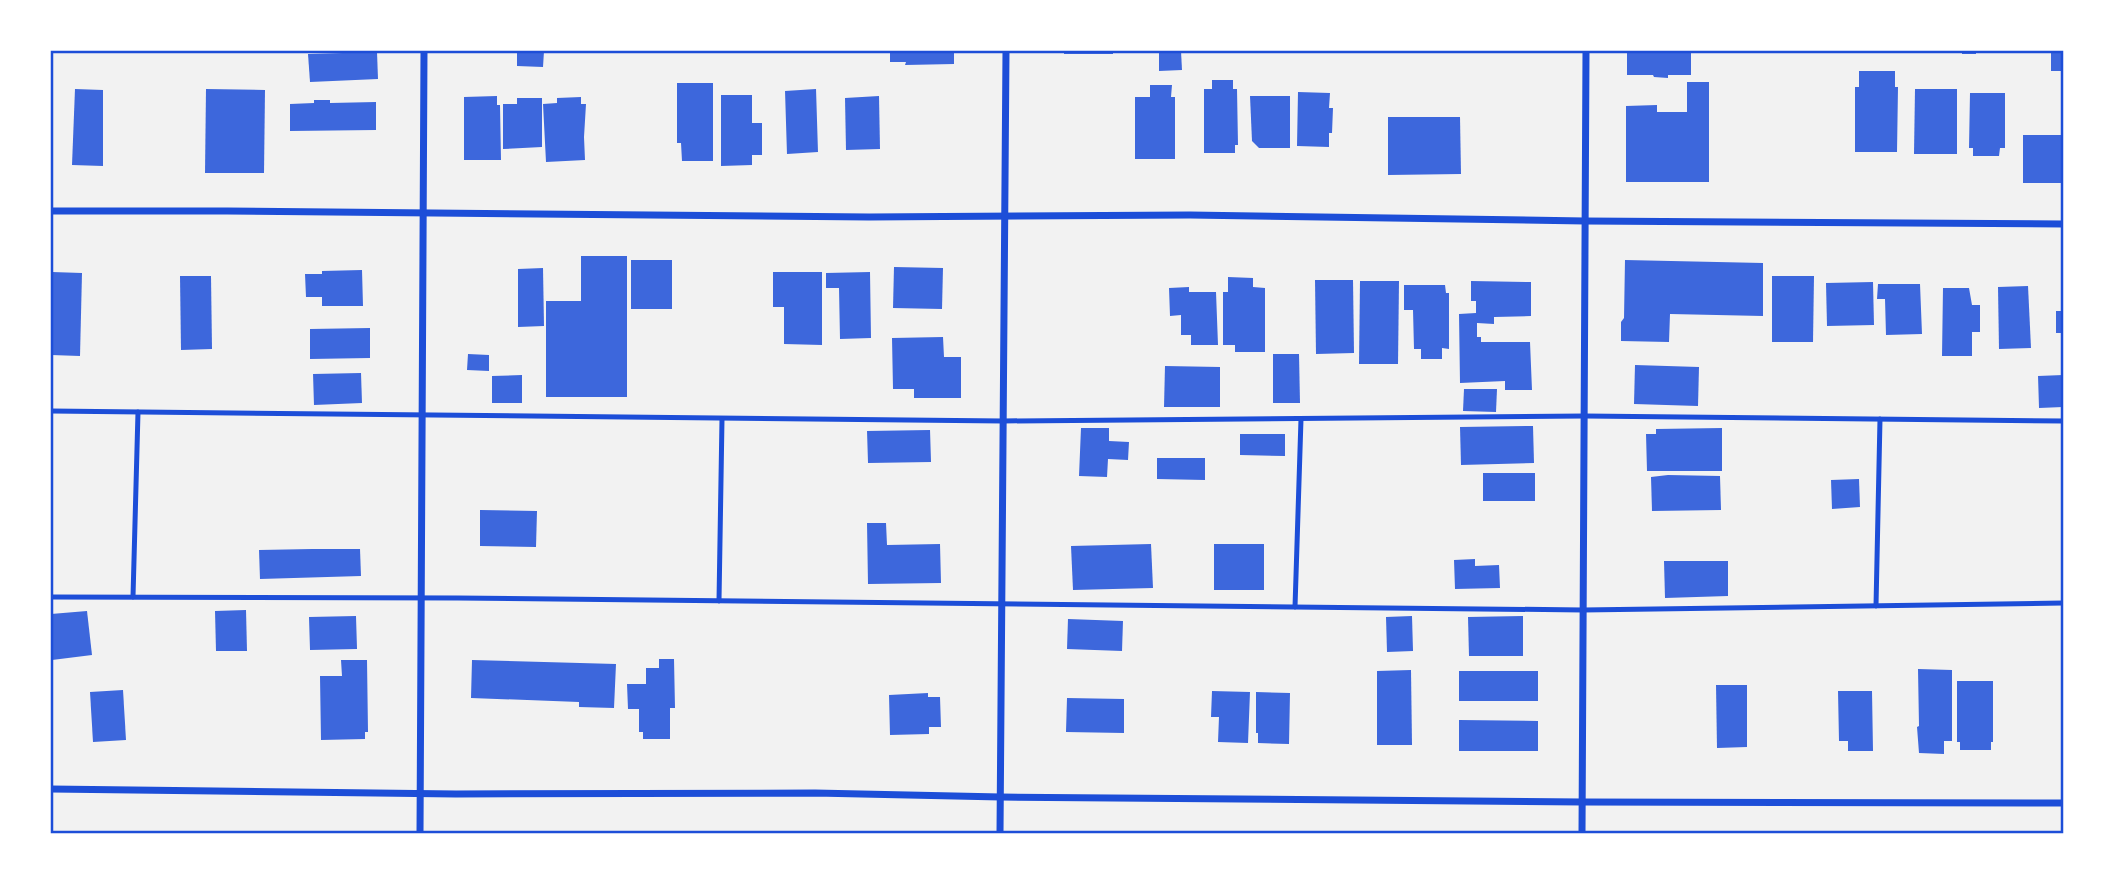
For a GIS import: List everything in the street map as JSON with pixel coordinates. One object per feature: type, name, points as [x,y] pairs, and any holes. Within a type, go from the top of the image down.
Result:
[{"type":"street","points":[[419,834],[424,51]]},
{"type":"street","points":[[1000,834],[1006,51]]},
{"type":"street","points":[[1582,834],[1586,51]]},
{"type":"street","points":[[51,211],[1190,215],[2063,224]]},
{"type":"street","points":[[51,789],[815,793],[1582,802],[2063,803]]},
{"type":"lane","points":[[51,411],[1003,421],[1585,416],[2063,421]]},
{"type":"lane","points":[[134,597],[138,412]]},
{"type":"lane","points":[[719,601],[722,419]]},
{"type":"lane","points":[[1295,607],[1301,419]]},
{"type":"lane","points":[[1876,606],[1880,419]]},
{"type":"lane","points":[[51,597],[421,598],[1583,610],[2063,603]]},
{"type":"building","points":[[517,51],[544,51],[543,67],[517,66]]},
{"type":"building","points":[[890,51],[954,51],[954,64],[905,65],[906,62],[890,62]]},
{"type":"building","points":[[1064,51],[1113,51],[1113,54],[1064,54]]},
{"type":"building","points":[[1159,51],[1181,51],[1182,70],[1159,71]]},
{"type":"building","points":[[1627,51],[1691,51],[1691,75],[1668,75],[1668,78],[1627,75]]},
{"type":"building","points":[[1962,51],[1976,51],[1976,54],[1962,54]]},
{"type":"building","points":[[2051,51],[2063,51],[2063,71],[2051,71]]},
{"type":"building","points":[[377,52],[378,79],[310,82],[308,54]]},
{"type":"building","points":[[1859,71],[1895,71],[1895,87],[1898,87],[1897,152],[1855,152],[1855,87],[1859,87]]},
{"type":"building","points":[[1212,80],[1233,80],[1233,89],[1237,89],[1238,145],[1235,145],[1235,153],[1204,153],[1204,89],[1212,89]]},
{"type":"building","points":[[1687,82],[1709,82],[1709,182],[1626,182],[1626,106],[1657,105],[1657,112],[1687,112]]},
{"type":"building","points":[[677,83],[713,83],[713,161],[682,161],[681,143],[677,143]]},
{"type":"building","points":[[1150,85],[1172,85],[1171,97],[1175,97],[1175,159],[1135,159],[1135,97],[1150,97]]},
{"type":"building","points":[[75,89],[103,90],[103,166],[72,165]]},
{"type":"building","points":[[206,89],[265,90],[264,173],[205,173]]},
{"type":"building","points":[[816,89],[818,152],[787,154],[785,91]]},
{"type":"building","points":[[1915,89],[1957,89],[1957,154],[1914,154]]},
{"type":"building","points":[[1298,92],[1330,93],[1329,108],[1333,108],[1329,147],[1297,146]]},
{"type":"building","points":[[1970,93],[2005,93],[2005,148],[2000,148],[1999,156],[1973,156],[1973,148],[1969,148]]},
{"type":"building","points":[[721,95],[752,95],[752,123],[762,123],[762,155],[752,155],[752,165],[721,166]]},
{"type":"building","points":[[497,96],[497,105],[500,105],[501,160],[464,160],[464,97]]},
{"type":"building","points":[[879,96],[880,149],[846,150],[845,98]]},
{"type":"building","points":[[1250,96],[1290,96],[1290,148],[1259,148],[1252,141]]},
{"type":"building","points":[[581,97],[581,104],[586,104],[585,160],[546,162],[543,104],[557,103],[557,98]]},
{"type":"building","points":[[517,98],[542,98],[542,147],[503,149],[503,104],[517,104]]},
{"type":"building","points":[[314,100],[330,100],[330,103],[376,102],[376,130],[290,131],[290,104],[314,103]]},
{"type":"building","points":[[1388,117],[1460,117],[1461,174],[1388,175]]},
{"type":"building","points":[[2023,135],[2063,135],[2063,183],[2023,183]]},
{"type":"building","points":[[581,256],[627,256],[627,397],[546,397],[546,301],[581,301]]},
{"type":"building","points":[[631,260],[672,260],[672,309],[631,309]]},
{"type":"building","points":[[1625,260],[1763,263],[1763,316],[1670,314],[1669,342],[1621,341]]},
{"type":"building","points":[[894,267],[943,268],[942,309],[893,308]]},
{"type":"building","points":[[543,268],[544,326],[518,327],[518,269]]},
{"type":"building","points":[[362,270],[363,306],[322,306],[322,297],[306,297],[305,274]]},
{"type":"building","points":[[52,272],[82,273],[80,356],[51,355]]},
{"type":"building","points":[[773,272],[822,272],[822,345],[784,344],[784,307],[773,307]]},
{"type":"building","points":[[870,272],[871,338],[840,339],[839,288],[826,288],[826,273]]},
{"type":"building","points":[[180,276],[211,276],[212,349],[181,350]]},
{"type":"building","points":[[1772,276],[1814,276],[1813,342],[1772,342]]},
{"type":"building","points":[[1228,277],[1253,278],[1253,287],[1265,288],[1265,352],[1235,352],[1235,345],[1223,345],[1223,292],[1228,292]]},
{"type":"building","points":[[1315,280],[1353,280],[1354,353],[1316,354]]},
{"type":"building","points":[[1360,281],[1399,281],[1398,364],[1359,364]]},
{"type":"building","points":[[1471,281],[1531,282],[1531,316],[1494,317],[1494,324],[1477,323],[1477,337],[1481,337],[1481,342],[1530,342],[1532,390],[1505,390],[1505,381],[1460,383],[1459,314],[1476,313],[1476,301],[1471,301]]},
{"type":"building","points":[[1873,282],[1874,325],[1827,326],[1826,283]]},
{"type":"building","points":[[1878,284],[1920,284],[1922,334],[1886,335],[1885,299],[1877,299]]},
{"type":"building","points":[[1404,285],[1445,285],[1446,293],[1449,293],[1449,349],[1442,348],[1442,359],[1421,359],[1421,349],[1414,349],[1413,310],[1404,310]]},
{"type":"building","points":[[2028,286],[2031,348],[1999,349],[1998,287]]},
{"type":"building","points":[[1189,287],[1189,292],[1216,292],[1218,345],[1191,345],[1191,335],[1181,335],[1181,315],[1170,316],[1169,288]]},
{"type":"building","points":[[1943,288],[1969,288],[1972,305],[1980,305],[1980,332],[1972,332],[1972,356],[1942,356]]},
{"type":"building","points":[[2056,311],[2063,311],[2063,333],[2056,333]]},
{"type":"building","points":[[370,328],[370,358],[310,359],[310,329]]},
{"type":"building","points":[[943,337],[944,357],[961,357],[961,398],[914,398],[914,389],[893,389],[892,338]]},
{"type":"building","points":[[468,354],[489,355],[489,371],[467,370]]},
{"type":"building","points":[[1273,354],[1299,354],[1300,403],[1273,403]]},
{"type":"building","points":[[1635,365],[1699,367],[1698,406],[1634,404]]},
{"type":"building","points":[[1165,366],[1220,367],[1220,407],[1164,407]]},
{"type":"building","points":[[361,373],[362,403],[314,405],[313,374]]},
{"type":"building","points":[[522,375],[522,403],[492,403],[492,376]]},
{"type":"building","points":[[2063,375],[2063,407],[2039,408],[2038,376]]},
{"type":"building","points":[[1464,389],[1497,389],[1496,412],[1463,411]]},
{"type":"building","points":[[1533,426],[1534,463],[1461,465],[1460,427]]},
{"type":"building","points":[[1081,428],[1109,428],[1109,441],[1129,442],[1128,460],[1108,459],[1107,477],[1079,476]]},
{"type":"building","points":[[1722,428],[1722,471],[1647,471],[1646,434],[1656,434],[1656,429]]},
{"type":"building","points":[[930,430],[931,462],[868,463],[867,431]]},
{"type":"building","points":[[1240,434],[1285,434],[1285,456],[1240,455]]},
{"type":"building","points":[[1157,458],[1205,458],[1205,480],[1157,479]]},
{"type":"building","points":[[1483,473],[1535,473],[1535,501],[1483,501]]},
{"type":"building","points":[[1720,476],[1721,510],[1652,511],[1651,477]]},
{"type":"building","points":[[1859,479],[1860,507],[1832,509],[1831,480]]},
{"type":"building","points":[[480,510],[537,511],[536,547],[480,546]]},
{"type":"building","points":[[867,523],[886,523],[887,545],[940,544],[941,583],[868,584]]},
{"type":"building","points":[[1151,544],[1153,588],[1073,590],[1071,546]]},
{"type":"building","points":[[1214,544],[1264,544],[1264,590],[1214,590]]},
{"type":"building","points":[[360,549],[361,576],[260,579],[259,550]]},
{"type":"building","points":[[1475,559],[1475,566],[1499,565],[1500,588],[1455,589],[1454,560]]},
{"type":"building","points":[[1664,561],[1728,561],[1728,596],[1665,598]]},
{"type":"building","points":[[246,610],[247,651],[216,651],[215,611]]},
{"type":"building","points":[[87,611],[92,655],[52,660],[51,614]]},
{"type":"building","points":[[356,616],[357,649],[310,650],[309,617]]},
{"type":"building","points":[[1412,616],[1413,651],[1387,652],[1386,617]]},
{"type":"building","points":[[1523,616],[1523,656],[1469,656],[1468,617]]},
{"type":"building","points":[[1068,619],[1123,621],[1122,651],[1067,649]]},
{"type":"building","points":[[659,659],[674,659],[675,708],[670,708],[670,739],[643,739],[643,732],[639,732],[639,709],[628,709],[627,684],[646,684],[646,668],[659,668]]},
{"type":"building","points":[[341,660],[367,660],[368,732],[365,732],[365,739],[321,740],[320,676],[342,676]]},
{"type":"building","points":[[472,660],[616,664],[614,708],[579,707],[579,702],[471,698]]},
{"type":"building","points":[[1918,669],[1952,670],[1952,741],[1944,741],[1944,754],[1919,753]]},
{"type":"building","points":[[1411,670],[1412,745],[1377,745],[1377,671]]},
{"type":"building","points":[[1459,671],[1538,671],[1538,701],[1459,701]]},
{"type":"building","points":[[1957,681],[1993,681],[1991,750],[1960,750],[1960,742],[1957,742]]},
{"type":"building","points":[[1716,685],[1747,685],[1747,747],[1717,748]]},
{"type":"building","points":[[123,690],[126,740],[93,742],[90,692]]},
{"type":"building","points":[[1212,691],[1250,692],[1248,743],[1218,742],[1219,717],[1211,717]]},
{"type":"building","points":[[1838,691],[1872,691],[1873,751],[1848,751],[1848,741],[1839,741]]},
{"type":"building","points":[[1256,692],[1290,693],[1289,744],[1258,743]]},
{"type":"building","points":[[928,693],[928,697],[940,697],[941,727],[929,727],[929,734],[890,735],[889,695]]},
{"type":"building","points":[[1067,698],[1124,699],[1124,733],[1066,732]]},
{"type":"building","points":[[1459,720],[1538,721],[1538,751],[1459,751]]}]
